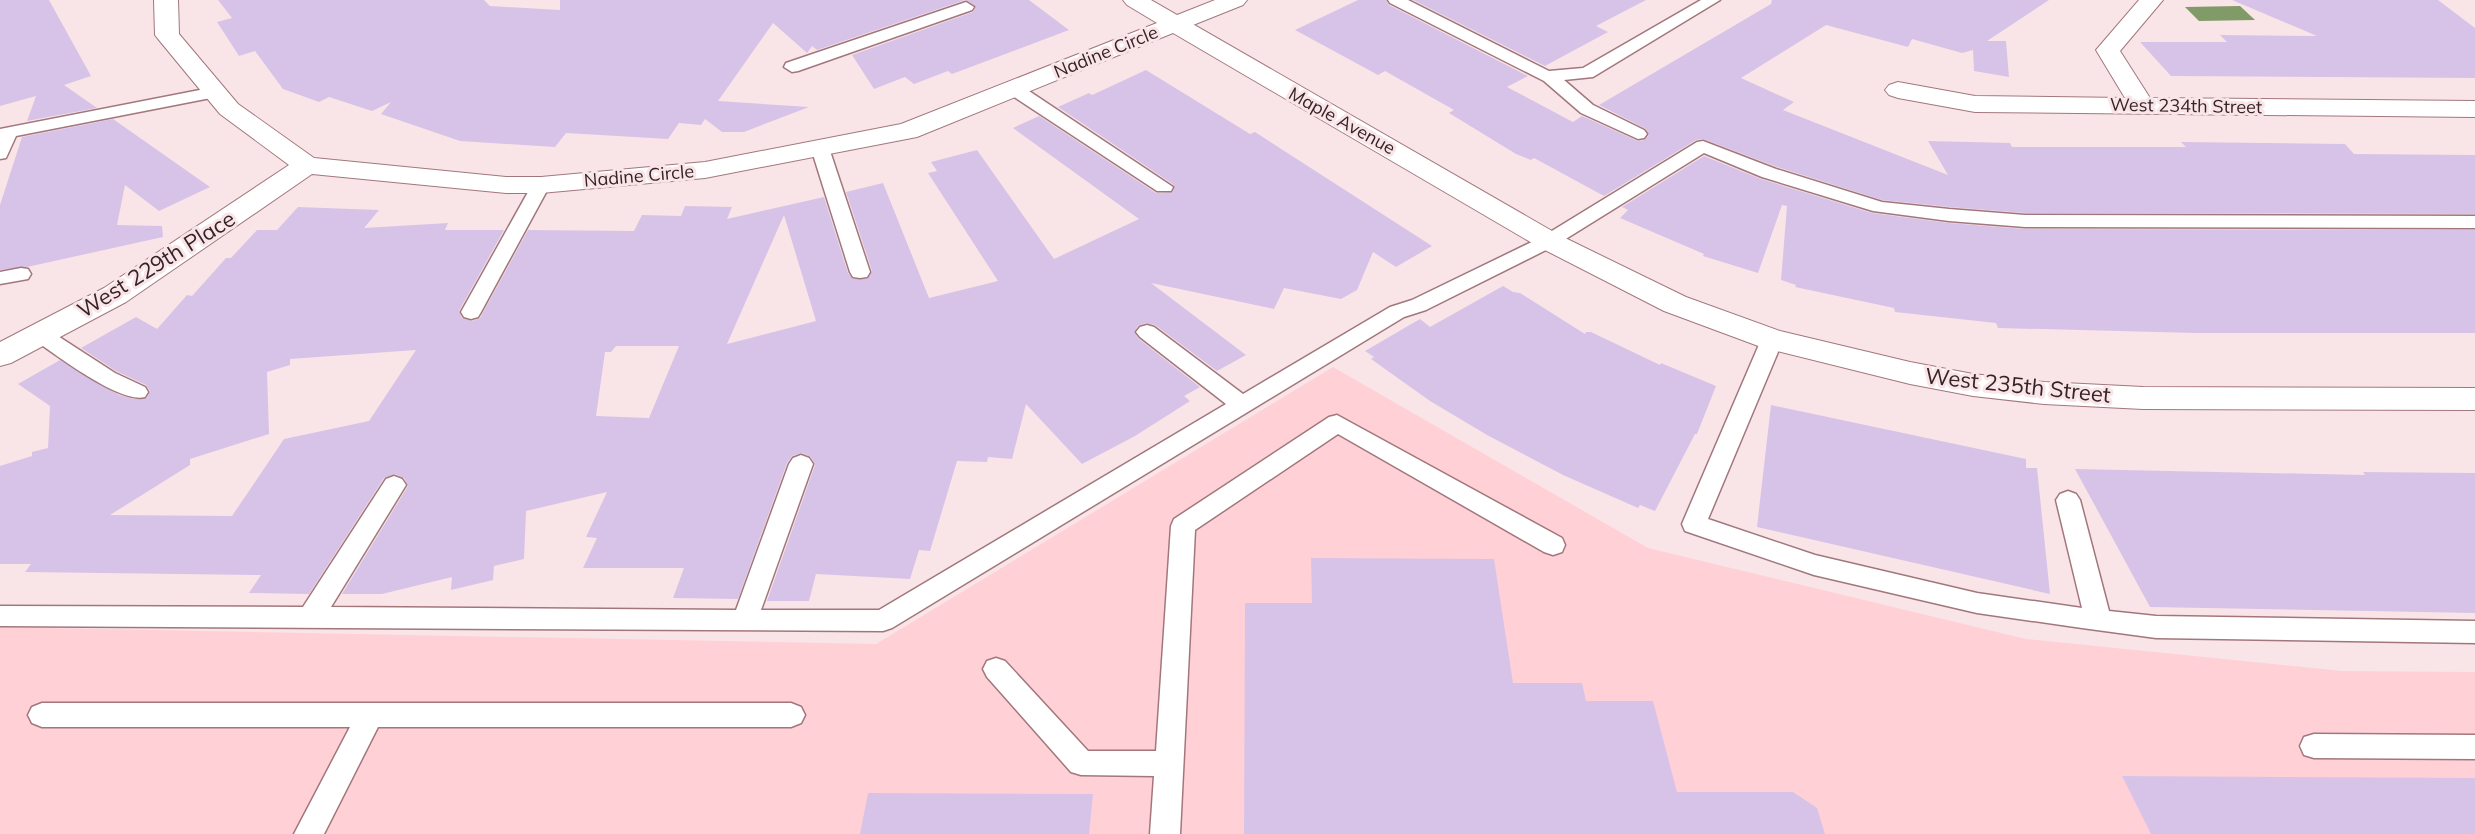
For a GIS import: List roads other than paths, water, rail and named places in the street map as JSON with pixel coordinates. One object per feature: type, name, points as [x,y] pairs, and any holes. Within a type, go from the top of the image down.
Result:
[{"type":"street","name":"Nadine Circle","points":[[166,0],[168,35],[229,109],[307,165],[506,185],[541,185],[705,170],[908,131],[1235,0]]},
{"type":"street","name":"Maple Avenue","points":[[1135,0],[1550,241]]},
{"type":"street","points":[[2142,105],[2108,50],[2151,0]]},
{"type":"street","name":"West 234th Street","points":[[1898,90],[1975,104],[2475,109]]},
{"type":"street","name":"West 229th Place","points":[[0,355],[115,295],[307,165]]},
{"type":"street","name":"West 235th Street","points":[[1550,241],[1675,304],[1772,340],[1910,373],[1973,385],[2044,393],[2143,398],[2475,399]]},
{"type":"lane","points":[[1396,0],[1549,76],[1587,109],[1638,134]]},
{"type":"lane","points":[[1549,76],[1587,73],[1712,0]]},
{"type":"lane","points":[[792,67],[966,7]]},
{"type":"lane","points":[[1014,89],[1164,187]]},
{"type":"lane","points":[[0,154],[5,133],[215,92]]},
{"type":"lane","points":[[0,616],[883,621],[1397,312],[1419,305],[1550,241],[1703,146],[1769,173],[1860,202],[1880,207],[1949,215],[2025,221],[2475,222]]},
{"type":"lane","points":[[820,148],[860,272]]},
{"type":"lane","points":[[471,312],[541,185]]},
{"type":"lane","points":[[0,278],[21,274]]},
{"type":"lane","points":[[1147,332],[1242,405]]},
{"type":"lane","points":[[40,334],[107,378],[137,392]]},
{"type":"lane","points":[[1772,340],[1694,524],[1814,564],[1977,603],[2098,620],[2156,627],[2475,632]]},
{"type":"lane","points":[[1166,834],[1182,526],[1337,423],[1553,545]]},
{"type":"lane","points":[[745,620],[801,464]]},
{"type":"lane","points":[[311,617],[394,485]]},
{"type":"lane","points":[[2068,500],[2098,620]]},
{"type":"lane","points":[[996,669],[1081,764],[1168,764]]},
{"type":"lane","points":[[42,715],[791,715]]},
{"type":"lane","points":[[309,834],[370,716]]},
{"type":"lane","points":[[2314,746],[2475,747]]}]
